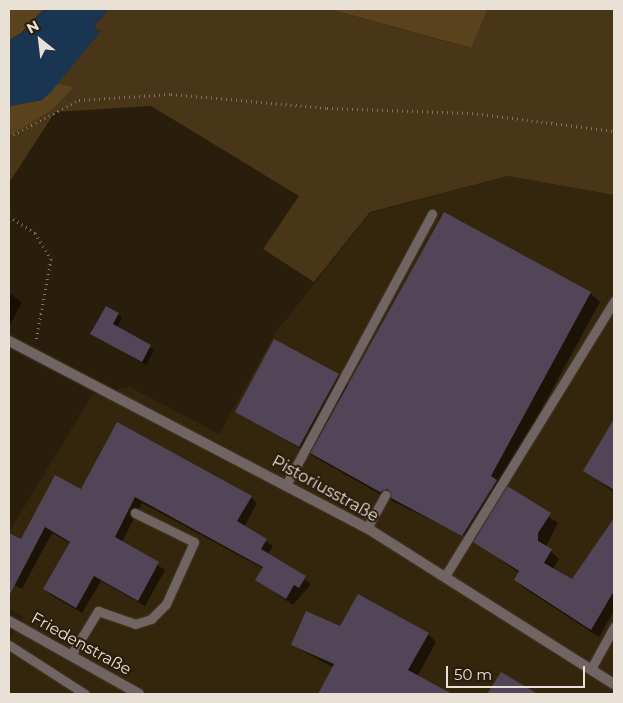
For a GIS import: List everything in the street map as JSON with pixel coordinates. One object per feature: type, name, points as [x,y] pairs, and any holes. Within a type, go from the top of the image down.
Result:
[{"type":"street","name":"Pistoriusstraße","points":[[9,341],[33,350],[367,528],[592,666],[614,684]]},
{"type":"street","name":"Friedenstraße","points":[[9,621],[139,694]]},
{"type":"lane","points":[[286,485],[432,214]]},
{"type":"lane","points":[[446,576],[614,301]]},
{"type":"lane","points":[[367,528],[385,495]]},
{"type":"lane","points":[[71,655],[98,611],[135,624],[151,619],[166,604],[194,542],[136,513]]},
{"type":"lane","points":[[592,666],[614,627]]},
{"type":"lane","points":[[9,645],[85,694]]},
{"type":"path","points":[[9,137],[79,100],[171,94],[327,108],[472,113],[614,131]]},
{"type":"path","points":[[9,216],[35,233],[51,259],[42,326],[33,350]]},
{"type":"shaded area","points":[[9,9],[44,9],[21,33],[9,40]]},
{"type":"shaded area","points":[[109,9],[329,9],[470,48],[488,9],[614,9],[614,195],[508,176],[370,212],[314,282],[263,249],[299,196],[151,106],[55,112],[9,183],[9,136],[73,88],[55,83],[100,31],[93,27]]},
{"type":"shaded area","points":[[329,9],[488,9],[471,48]]},
{"type":"shaded area","points":[[55,83],[74,87],[52,110],[9,136],[9,106],[42,100]]},
{"type":"shaded area","points":[[508,176],[614,195],[614,694],[9,694],[9,640],[23,617],[9,608],[9,532],[92,395],[130,387],[219,434],[276,332],[370,213]]},
{"type":"water","points":[[44,9],[109,9],[93,27],[100,32],[51,92],[42,100],[9,106],[9,40],[22,33]]},
{"type":"building","points":[[444,212],[591,292],[491,476],[497,480],[462,536],[391,498],[388,489],[380,492],[310,453]]},
{"type":"building","points":[[106,306],[119,313],[113,324],[151,345],[142,362],[90,334]]},
{"type":"building","points":[[274,339],[339,374],[299,447],[235,412]]},
{"type":"building","points":[[614,419],[614,490],[583,471]]},
{"type":"building","points":[[117,422],[252,496],[237,521],[267,539],[261,549],[306,576],[299,588],[294,585],[286,599],[255,580],[263,567],[135,497],[115,537],[159,562],[138,601],[94,576],[76,608],[43,589],[70,542],[45,527],[9,596],[9,533],[21,539],[55,475],[81,489]]},
{"type":"building","points":[[507,486],[551,513],[538,533],[538,541],[552,549],[544,563],[572,579],[614,518],[614,591],[591,630],[514,580],[519,571],[473,542]]},
{"type":"building","points":[[358,594],[429,633],[408,670],[452,694],[318,694],[334,664],[291,645],[306,611],[340,626]]},
{"type":"building","points":[[501,672],[538,694],[487,694]]}]
